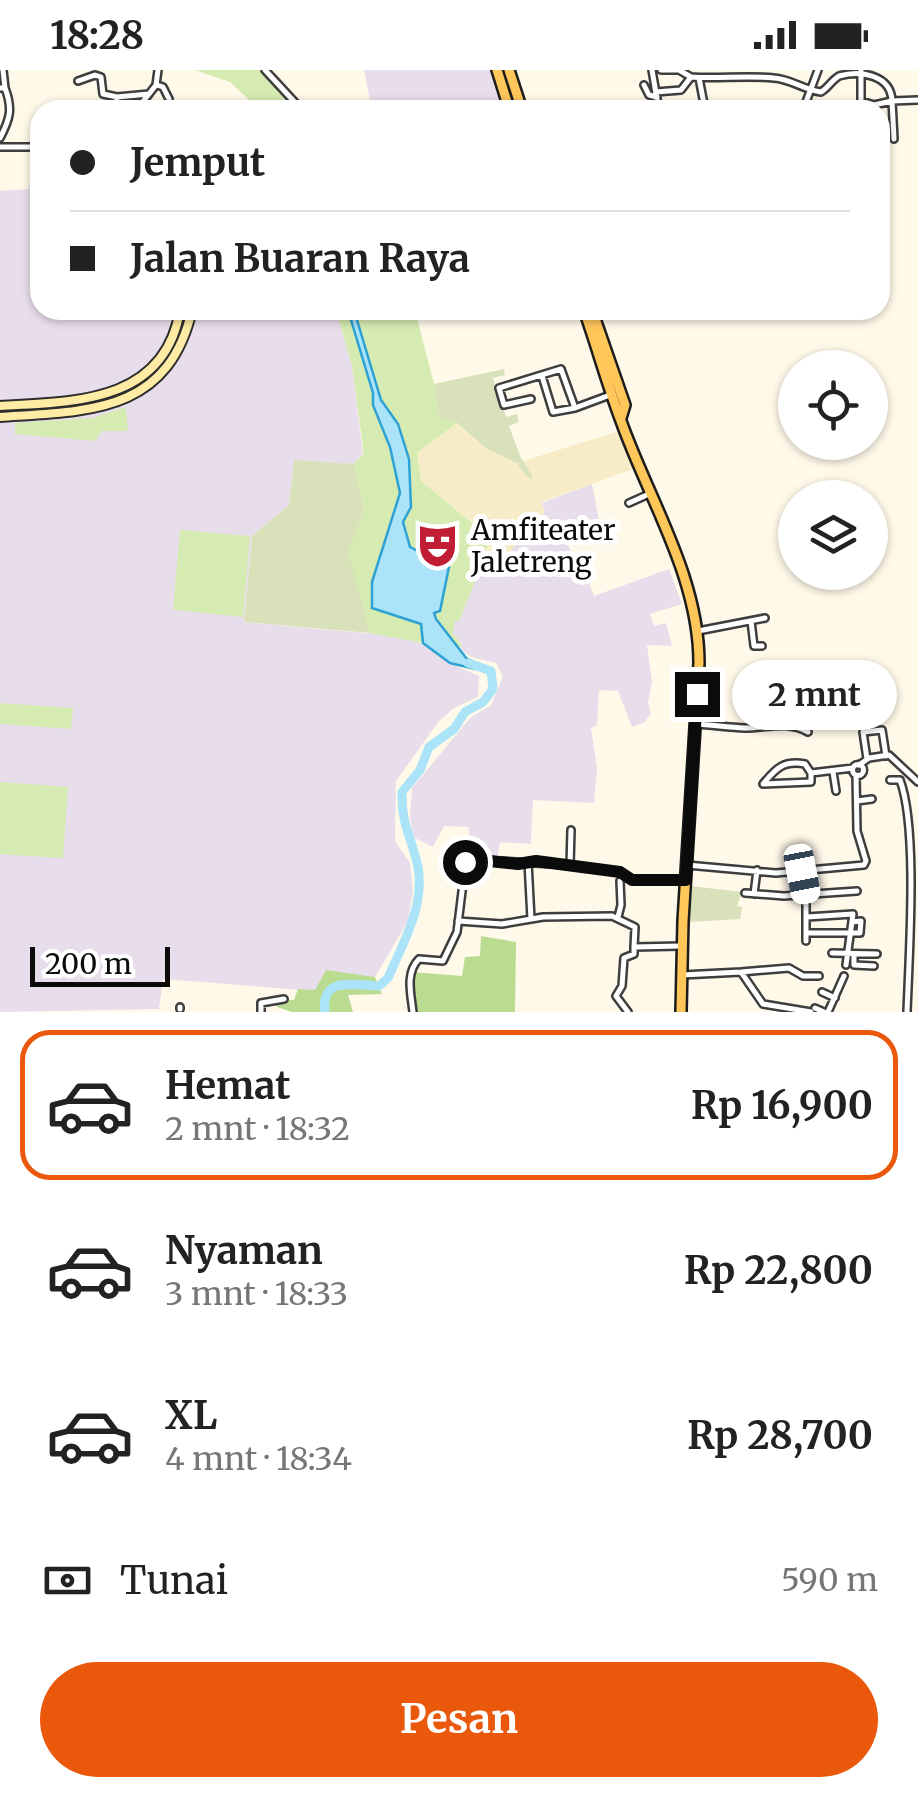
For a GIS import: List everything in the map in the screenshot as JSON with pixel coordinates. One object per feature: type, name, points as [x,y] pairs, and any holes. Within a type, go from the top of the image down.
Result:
[{"type":"main road","points":[[509,70],[519,100]]},
{"type":"main road","points":[[0,417],[108,394],[142,377],[170,344],[177,320]]},
{"type":"main road","points":[[0,406],[102,408],[142,392],[160,377],[178,353],[189,320]]},
{"type":"main road","points":[[587,320],[621,421],[683,574],[698,631],[680,1012]]},
{"type":"main road","points":[[595,320],[625,405],[621,421]]},
{"type":"street","points":[[0,138],[8,126],[11,108],[2,88],[2,70]]},
{"type":"street","points":[[144,100],[156,85],[158,70]]},
{"type":"street","points":[[265,70],[293,100]]},
{"type":"street","points":[[652,70],[658,100]]},
{"type":"street","points":[[662,70],[679,70],[700,78],[775,78],[824,91],[836,78],[853,70],[861,71],[886,80],[892,88],[894,138]]},
{"type":"street","points":[[806,100],[818,70]]},
{"type":"street","points":[[861,71],[861,100]]},
{"type":"street","points":[[78,81],[98,75],[104,81],[103,94],[149,94]]},
{"type":"street","points":[[644,85],[649,95],[677,92],[691,77]]},
{"type":"street","points":[[700,78],[703,100]]},
{"type":"street","points":[[156,85],[163,87],[170,100]]},
{"type":"street","points":[[117,96],[117,100]]},
{"type":"street","points":[[892,101],[918,100]]},
{"type":"street","points":[[0,146],[30,147]]},
{"type":"street","points":[[531,399],[506,406],[499,390],[562,370],[574,408]]},
{"type":"street","points":[[542,376],[553,412],[612,394]]},
{"type":"street","points":[[629,503],[650,494]]},
{"type":"street","points":[[698,631],[765,618]]},
{"type":"street","points":[[751,621],[754,646],[762,646]]},
{"type":"street","points":[[778,699],[786,705],[791,724]]},
{"type":"street","points":[[696,724],[749,728],[791,724],[808,732]]},
{"type":"street","points":[[868,759],[863,732],[882,730],[886,756],[918,782]]},
{"type":"street","points":[[811,773],[856,769],[868,759],[886,756]]},
{"type":"street","points":[[811,782],[772,784],[772,774],[789,762],[804,763],[811,773],[812,792]]},
{"type":"street","points":[[687,865],[802,874],[866,864],[857,831],[856,769]]},
{"type":"street","points":[[833,772],[836,790]]},
{"type":"street","points":[[890,780],[900,780],[915,839],[907,1012]]},
{"type":"street","points":[[857,801],[872,799]]},
{"type":"street","points":[[570,865],[571,830]]},
{"type":"street","points":[[413,1012],[410,983],[414,963],[419,959],[446,960],[458,921],[466,859],[570,865],[620,872],[632,880],[686,880]]},
{"type":"street","points":[[528,862],[530,920]]},
{"type":"street","points":[[754,894],[757,870]]},
{"type":"street","points":[[802,874],[807,937],[860,933],[861,922],[852,922],[852,914],[807,917]]},
{"type":"street","points":[[618,918],[620,882]]},
{"type":"street","points":[[745,893],[806,895],[856,891]]},
{"type":"street","points":[[458,921],[502,924],[543,917],[618,918],[635,927],[634,954],[624,958],[622,986],[616,996],[628,1012]]},
{"type":"street","points":[[850,932],[854,966],[874,966]]},
{"type":"street","points":[[634,947],[682,946]]},
{"type":"street","points":[[832,953],[877,954]]},
{"type":"street","points":[[846,965],[851,953]]},
{"type":"street","points":[[681,975],[789,968],[803,976],[820,976]]},
{"type":"street","points":[[741,972],[759,1002],[795,1011],[826,1012],[844,976]]},
{"type":"street","points":[[822,992],[835,998]]},
{"type":"street","points":[[261,1012],[262,1002],[284,999]]},
{"type":"shaded area","points":[[364,70],[490,70],[499,100],[370,100]]},
{"type":"shaded area","points":[[30,183],[30,320],[339,320],[352,366],[363,453],[354,464],[294,461],[289,505],[252,536],[244,622],[387,635],[423,643],[449,663],[479,676],[478,697],[454,708],[439,721],[396,781],[395,841],[410,863],[413,891],[408,921],[375,977],[326,971],[315,991],[163,979],[159,1009],[0,1012],[0,191],[29,189]]},
{"type":"shaded area","points":[[457,423],[487,449],[511,459],[533,477],[523,461],[622,430],[636,468],[541,502],[545,511],[524,538],[505,559],[496,554],[492,562],[484,558],[488,536],[421,481],[417,453]]},
{"type":"shaded area","points":[[592,484],[601,531],[565,539],[571,552],[580,558],[594,596],[669,569],[682,604],[650,614],[654,626],[666,623],[672,646],[647,645],[651,713],[645,722],[632,727],[618,691],[599,690],[597,725],[591,728],[597,768],[594,803],[533,800],[531,844],[500,842],[497,860],[468,857],[469,827],[444,826],[433,847],[413,837],[412,788],[470,718],[491,705],[503,677],[496,663],[471,657],[461,650],[462,644],[452,633],[454,621],[459,621],[484,558],[492,561],[496,554],[508,551],[524,538],[545,511],[541,503]]},
{"type":"green space","points":[[195,70],[259,70],[287,100],[249,100],[230,82]]},
{"type":"green space","points":[[339,320],[418,320],[439,415],[457,423],[417,453],[421,481],[489,537],[459,621],[455,621],[453,634],[462,645],[450,663],[423,643],[370,633],[347,553],[364,510],[354,464],[363,454],[363,447],[352,366]]},
{"type":"green space","points":[[504,369],[505,375],[493,378],[506,417],[517,414],[519,422],[509,426],[533,477],[530,479],[519,464],[487,449],[457,423],[439,416],[434,384]]},
{"type":"green space","points":[[126,407],[128,431],[102,431],[95,441],[15,434],[15,423],[93,418]]},
{"type":"green space","points":[[294,460],[354,464],[364,510],[348,553],[370,633],[244,622],[252,536],[289,505]]},
{"type":"green space","points":[[180,530],[250,536],[243,617],[173,610]]},
{"type":"green space","points":[[0,703],[73,708],[71,729],[0,724]]},
{"type":"green space","points":[[0,782],[68,787],[63,858],[0,854]]},
{"type":"green space","points":[[690,886],[742,892],[737,906],[742,907],[740,919],[687,922]]},
{"type":"green space","points":[[481,936],[516,942],[515,1012],[414,1012],[411,972],[462,976],[465,957],[480,956]]},
{"type":"green space","points":[[326,970],[375,977],[382,994],[348,995],[353,1012],[292,1012],[277,1007],[275,1000],[294,1000],[298,989],[315,990]]},
{"type":"water","points":[[351,320],[357,320],[381,400],[398,424],[409,459],[411,507],[403,522],[410,547],[449,567],[440,611],[434,613],[467,659],[481,665],[475,669],[450,663],[423,643],[421,624],[372,608],[372,582],[400,493],[390,447],[373,405],[373,393]]},
{"type":"waterway","points":[[325,1012],[325,1001],[333,988],[350,984],[379,986],[388,978],[406,938],[416,910],[419,882],[403,814],[402,792],[420,770],[429,747],[454,729],[465,712],[483,702],[493,689],[491,671],[468,663]]},
{"type":"place","name":"Amfiteater Jaletreng","points":[[438,546]]},
{"type":"route","points":[[465,862],[536,861],[620,872],[632,880],[686,880],[697,694]]}]
